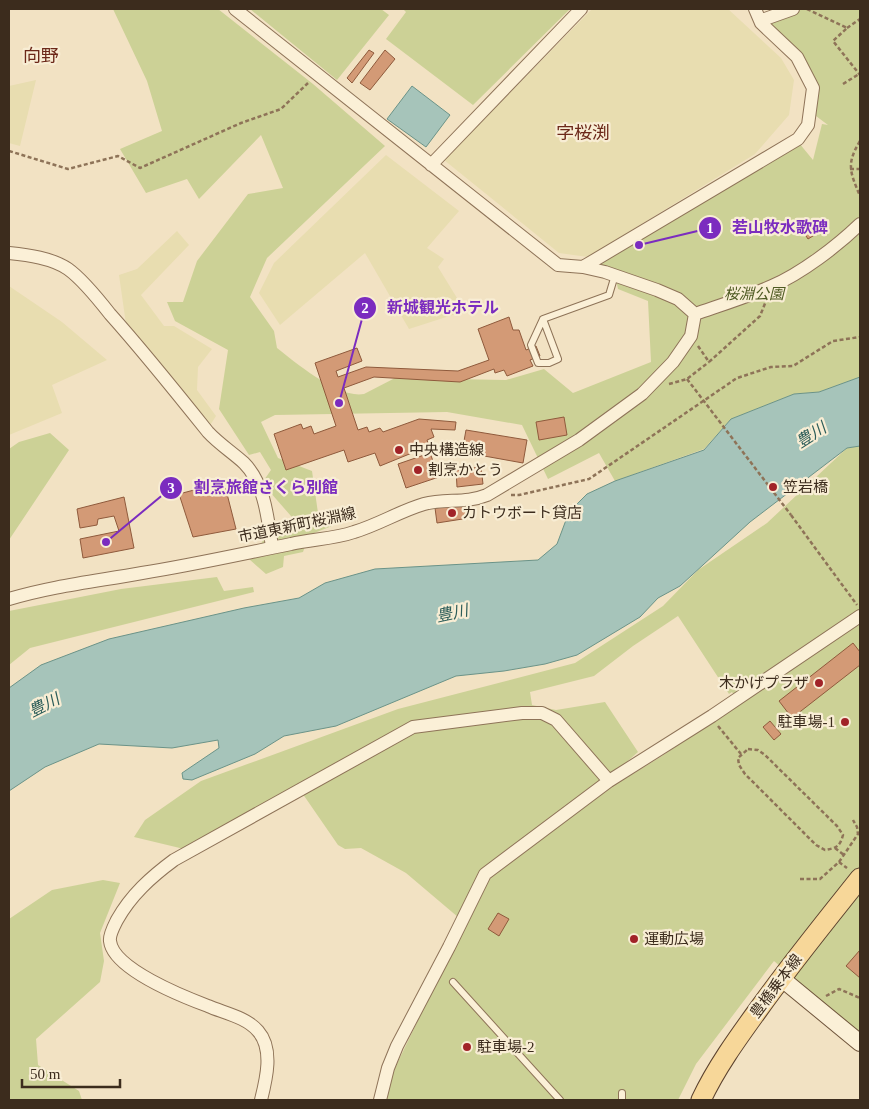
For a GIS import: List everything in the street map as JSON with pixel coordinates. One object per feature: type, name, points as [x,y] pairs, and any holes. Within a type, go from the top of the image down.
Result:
[{"type":"main road","name":"豊橋乗本線","points":[[701,1100],[718,1067],[781,978],[860,878]]},
{"type":"street","points":[[235,9],[558,265],[583,267],[615,275],[678,298],[695,314],[773,286],[810,264],[846,238],[860,224]]},
{"type":"street","points":[[431,165],[581,9]]},
{"type":"street","points":[[583,267],[798,139],[808,125],[813,88],[797,57],[762,23],[755,9]]},
{"type":"street","points":[[762,23],[765,19],[793,9]]},
{"type":"street","points":[[9,253],[51,262],[68,269],[94,295],[208,432],[218,443],[245,464],[264,498],[272,547]]},
{"type":"street","name":"市道東新町桜淵線","points":[[9,599],[66,585],[209,562],[247,552],[355,532],[437,500],[475,500],[487,495],[578,440],[642,394],[673,362],[691,336],[695,314]]},
{"type":"street","points":[[380,1100],[388,1068],[397,1046],[485,874],[609,781],[712,716],[860,612]]},
{"type":"street","points":[[261,1100],[267,1066],[266,1043],[258,1030],[241,1018],[180,996],[130,968],[114,953],[110,940],[114,926],[126,904],[151,877],[174,860],[413,727],[522,713],[542,713],[556,720],[609,781]]},
{"type":"street","points":[[781,978],[860,1043]]},
{"type":"lane","points":[[543,319],[558,359],[549,363],[538,363],[530,345],[543,319],[609,295],[615,275]]},
{"type":"lane","points":[[452,982],[560,1100]]},
{"type":"path","points":[[807,9],[847,28]]},
{"type":"path","points":[[843,84],[860,74],[833,41],[860,19]]},
{"type":"path","points":[[9,151],[68,169],[118,156],[140,168],[241,124],[281,109],[317,75]]},
{"type":"path","points":[[860,141],[852,154],[850,169],[860,196]]},
{"type":"path","points":[[850,169],[860,169]]},
{"type":"path","points":[[773,286],[760,316],[709,362],[687,379],[791,515],[860,612]]},
{"type":"path","points":[[691,336],[709,362]]},
{"type":"path","points":[[487,495],[519,495],[589,479],[737,378],[770,367],[793,366],[834,341],[860,338]]},
{"type":"path","points":[[712,716],[741,754]]},
{"type":"path","points":[[748,749],[758,750],[837,826],[843,834],[840,844],[835,848],[826,850],[816,845],[745,774],[739,765],[738,758],[741,754],[748,749]]},
{"type":"path","points":[[800,879],[820,879],[844,855],[858,834],[858,827],[853,820]]},
{"type":"path","points":[[835,848],[844,855]]},
{"type":"path","points":[[817,1007],[829,994],[839,989],[860,998]]},
{"type":"shaded area","points":[[592,9],[728,9],[781,58],[794,80],[789,115],[755,154],[588,257],[559,253],[444,160]]},
{"type":"shaded area","points":[[36,80],[20,146],[9,143],[9,86]]},
{"type":"shaded area","points":[[386,155],[459,211],[427,248],[444,259],[438,267],[465,311],[409,329],[365,253],[280,325],[259,293],[274,263]]},
{"type":"shaded area","points":[[177,231],[189,245],[141,295],[164,326],[174,326],[212,349],[198,367],[197,390],[216,416],[209,427],[126,324],[119,275],[137,269]]},
{"type":"shaded area","points":[[9,286],[62,322],[107,360],[52,385],[62,413],[9,435]]},
{"type":"green space","name":"桜淵公園","points":[[113,9],[218,9],[313,84],[385,146],[267,258],[250,297],[274,331],[277,348],[330,386],[354,394],[364,394],[395,378],[506,380],[544,369],[573,393],[651,362],[648,301],[618,289],[615,275],[590,266],[799,143],[813,160],[822,124],[828,125],[816,116],[817,87],[766,24],[797,13],[801,9],[860,9],[860,377],[819,392],[794,394],[731,419],[704,449],[615,481],[599,453],[548,479],[522,425],[447,412],[275,415],[261,422],[278,458],[312,471],[318,513],[332,526],[309,535],[303,552],[284,556],[283,567],[266,574],[249,559],[265,538],[298,524],[262,483],[271,470],[260,452],[249,455],[219,409],[228,350],[175,321],[167,302],[183,302],[197,261],[248,194],[283,188],[261,135],[199,199],[187,179],[146,193],[120,149],[162,131],[147,81]]},
{"type":"green space","points":[[250,9],[381,9],[389,15],[337,80]]},
{"type":"green space","points":[[403,9],[570,9],[473,105],[386,39],[406,12]]},
{"type":"green space","points":[[50,433],[69,450],[9,540],[9,449],[19,442]]},
{"type":"green space","points":[[860,446],[860,1036],[774,961],[696,1064],[678,1100],[386,1100],[394,1070],[465,923],[406,873],[361,848],[345,849],[338,845],[298,787],[184,849],[134,837],[145,820],[201,781],[398,709],[575,663],[663,606],[698,570],[767,523],[847,448]],"holes":[[[678,616],[729,694],[732,692],[739,703],[662,756],[608,789],[612,775],[638,752],[605,702],[556,710],[532,705],[530,692],[594,676],[633,646]]]},
{"type":"green space","points":[[217,577],[224,591],[253,587],[254,592],[30,648],[9,665],[9,611],[121,589]]},
{"type":"green space","points":[[103,880],[120,883],[100,933],[104,961],[100,982],[36,1039],[38,1065],[79,1091],[82,1100],[9,1100],[9,919],[52,890]]},
{"type":"water","points":[[412,86],[450,115],[426,147],[387,119]]},
{"type":"water","name":"豊川","points":[[860,377],[860,446],[847,448],[750,522],[680,586],[658,598],[640,617],[577,655],[545,664],[456,676],[336,726],[284,736],[255,754],[192,780],[183,779],[182,773],[219,748],[218,740],[172,748],[99,744],[45,767],[9,791],[9,688],[41,665],[109,639],[244,608],[299,598],[325,583],[375,569],[538,560],[557,544],[569,512],[587,494],[615,481],[704,450],[731,419],[794,394],[819,392]]},
{"type":"building","points":[[369,50],[374,53],[352,83],[347,78]]},
{"type":"building","points":[[385,50],[395,59],[370,90],[360,83]]},
{"type":"building","points":[[813,220],[821,231],[808,239],[801,228]]},
{"type":"building","points":[[509,317],[513,330],[519,330],[526,350],[536,346],[540,356],[530,360],[533,366],[507,376],[504,370],[495,373],[494,369],[460,382],[374,377],[344,388],[358,430],[367,427],[369,432],[380,428],[383,432],[419,419],[456,422],[455,430],[431,429],[434,437],[427,440],[429,446],[380,466],[375,453],[348,462],[344,450],[286,470],[274,434],[301,424],[303,429],[311,426],[314,434],[336,426],[315,363],[357,348],[362,361],[336,371],[338,377],[366,367],[458,371],[489,360],[478,329]]},
{"type":"building","points":[[564,417],[567,435],[539,440],[536,422]]},
{"type":"building","points":[[466,430],[527,440],[523,463],[462,452]]},
{"type":"building","name":"割烹かとう","points":[[430,453],[439,477],[406,488],[398,464]]},
{"type":"building","points":[[481,467],[483,484],[457,487],[456,470]]},
{"type":"building","points":[[224,482],[236,529],[193,537],[179,494]]},
{"type":"building","points":[[124,497],[134,548],[83,558],[80,539],[119,531],[114,516],[98,519],[97,525],[80,528],[77,509]]},
{"type":"building","name":"カトウボート貸店","points":[[467,503],[469,518],[437,523],[435,508]]},
{"type":"building","name":"木かげプラザ","points":[[853,643],[860,652],[860,665],[792,718],[779,701]]},
{"type":"building","points":[[770,721],[781,734],[774,740],[763,727]]},
{"type":"building","points":[[498,913],[509,919],[499,936],[488,929]]},
{"type":"building","points":[[860,950],[860,978],[846,966]]},
{"type":"place","name":"若山牧水歌碑","points":[[639,245]]},
{"type":"place","name":"新城観光ホテル","points":[[339,403]]},
{"type":"place","name":"中央構造線","points":[[399,450]]},
{"type":"place","name":"割烹かとう","points":[[418,470]]},
{"type":"place","name":"笠岩橋","points":[[773,487]]},
{"type":"place","name":"カトウボート貸店","points":[[452,513]]},
{"type":"place","name":"割烹旅館さくら別館","points":[[106,542]]},
{"type":"place","name":"木かげプラザ","points":[[819,683]]},
{"type":"place","name":"駐車場-1","points":[[845,722]]},
{"type":"place","name":"運動広場","points":[[634,939]]},
{"type":"place","name":"駐車場-2","points":[[467,1047]]},
{"type":"district","name":"向野","points":[[41,56]]},
{"type":"district","name":"字桜渕","points":[[583,133]]}]
